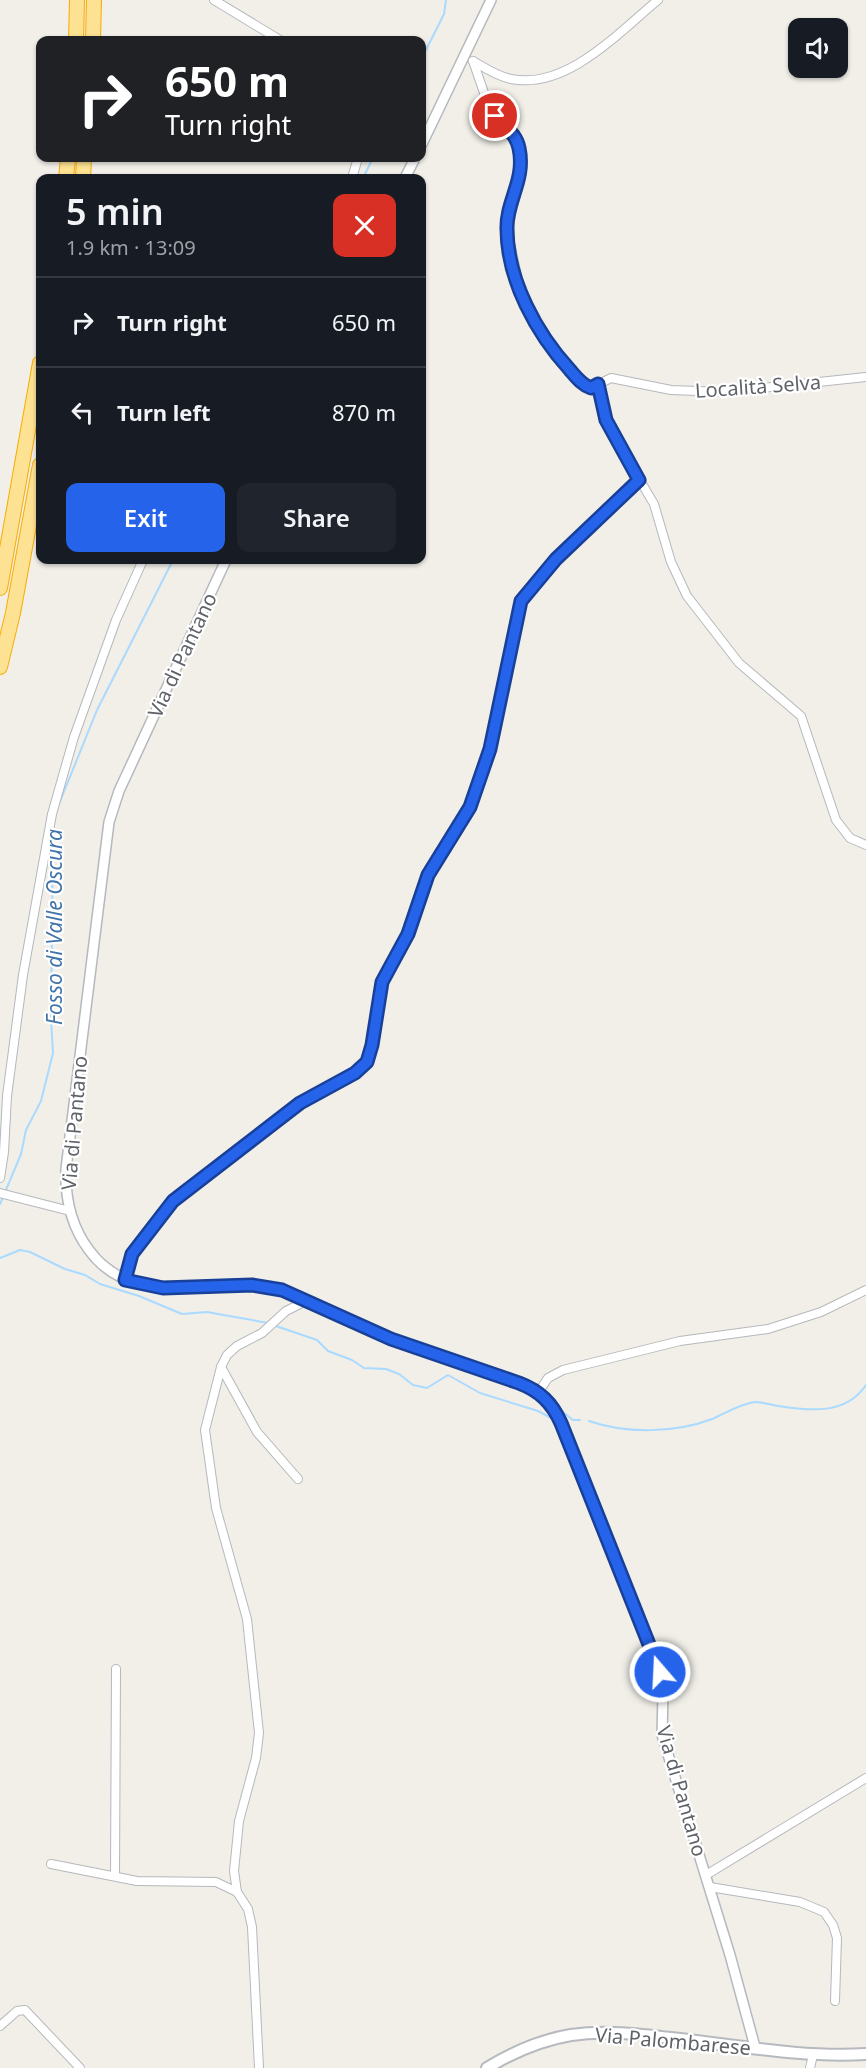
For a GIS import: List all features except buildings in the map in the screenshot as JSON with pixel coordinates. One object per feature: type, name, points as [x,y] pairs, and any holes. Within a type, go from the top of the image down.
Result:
[{"type":"highway","points":[[76,36],[77,0]]},
{"type":"highway","points":[[93,36],[94,0]]},
{"type":"highway","points":[[0,588],[36,386]]},
{"type":"highway","points":[[0,667],[13,613],[36,487]]},
{"type":"main road","name":"Via Palombarese","points":[[487,2068],[538,2043],[585,2033],[629,2033],[813,2055],[866,2054]]},
{"type":"street","points":[[214,0],[273,36]]},
{"type":"street","points":[[426,135],[491,0]]},
{"type":"street","points":[[462,57],[499,75],[514,79],[534,80],[552,75],[584,58],[658,0]]},
{"type":"street","name":"Località Selva","points":[[473,61],[490,110],[512,132],[519,145],[520,176],[507,228],[523,294],[539,329],[559,358],[585,386],[591,388],[611,378],[671,390],[723,392],[866,377]]},
{"type":"street","points":[[598,384],[606,420],[656,509],[671,562],[687,596],[739,663],[801,716],[836,820],[848,836],[866,845]]},
{"type":"street","points":[[125,1280],[132,1254],[173,1201],[300,1103],[355,1073],[367,1062],[382,982],[408,934],[428,875],[470,807],[490,749],[521,601],[556,559],[639,480]]},
{"type":"street","points":[[0,1178],[7,1096],[23,975],[52,814],[78,727],[116,620],[141,564]]},
{"type":"street","name":"Via di Pantano","points":[[224,564],[119,791],[109,822],[66,1168],[70,1211],[79,1235],[92,1255],[106,1269],[125,1280],[163,1288],[257,1285],[282,1290],[378,1334],[519,1383],[538,1393],[552,1405],[658,1665],[663,1693],[661,1732],[710,1887],[755,2047]]},
{"type":"street","points":[[0,1193],[70,1211]]},
{"type":"street","points":[[538,1393],[548,1378],[563,1370],[680,1341],[768,1329],[821,1312],[866,1290]]},
{"type":"street","points":[[259,2068],[252,1928],[248,1909],[237,1892],[234,1874],[237,1831],[259,1739],[247,1619],[217,1514],[205,1439],[207,1420],[221,1366],[234,1348],[259,1336],[279,1316],[308,1300]]},
{"type":"street","points":[[221,1366],[256,1432],[298,1479]]},
{"type":"street","points":[[115,1876],[116,1669]]},
{"type":"street","points":[[706,1875],[866,1779]]},
{"type":"street","points":[[51,1863],[142,1882],[216,1882],[237,1892]]},
{"type":"street","points":[[710,1887],[805,1903],[824,1912],[833,1925],[837,1938],[836,2001]]},
{"type":"street","points":[[0,2026],[17,2011],[25,2010],[80,2068]]},
{"type":"street","points":[[810,2068],[813,2055]]},
{"type":"waterway","name":"Fosso di Valle Oscura","points":[[426,50],[444,14],[446,0]]},
{"type":"waterway","name":"Fosso di Valle Oscura","points":[[365,174],[371,162]]},
{"type":"waterway","name":"Fosso di Valle Oscura","points":[[59,804],[97,710],[171,564]]},
{"type":"waterway","name":"Fosso di Valle Oscura","points":[[0,1204],[21,1154],[26,1130],[41,1101],[53,1053],[51,1019],[53,826]]},
{"type":"waterway","points":[[0,1258],[20,1250],[30,1252],[65,1269],[85,1275],[100,1284],[139,1296],[182,1314],[207,1312],[268,1323]]},
{"type":"waterway","points":[[273,1325],[317,1340],[328,1351],[352,1360],[364,1368],[386,1369],[399,1374],[413,1385],[427,1388],[448,1375],[480,1393],[538,1411],[551,1418],[555,1417]]},
{"type":"waterway","points":[[589,1421],[619,1428],[651,1430],[698,1424],[755,1402],[802,1409],[826,1409],[848,1402],[866,1385]]},
{"type":"waterway","points":[[561,1414],[564,1413],[573,1420],[580,1420]]},
{"type":"route","points":[[495,116],[513,134],[520,153],[520,180],[507,228],[516,276],[526,304],[539,329],[559,358],[585,386],[591,388],[598,384],[600,402],[606,420],[639,480],[556,559],[521,601],[502,702],[490,749],[470,807],[431,868],[404,944],[382,982],[370,1056],[367,1062],[355,1073],[300,1103],[173,1201],[155,1221],[132,1254],[125,1280],[163,1288],[252,1285],[282,1290],[391,1339],[532,1388],[552,1405],[561,1423],[635,1604],[660,1672]]}]
